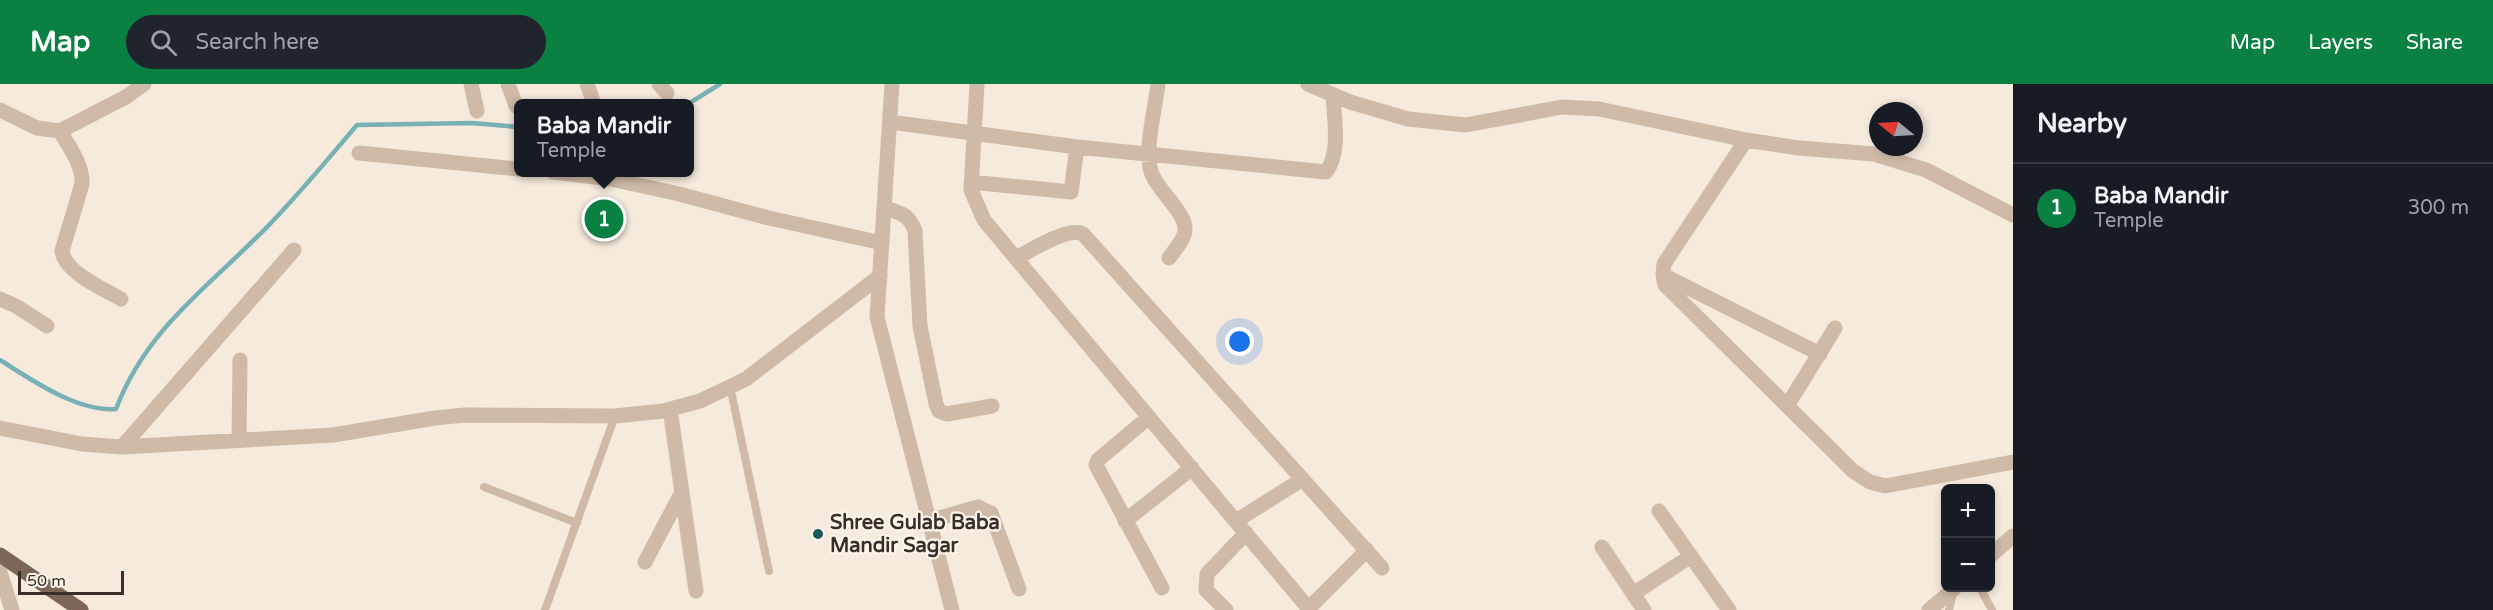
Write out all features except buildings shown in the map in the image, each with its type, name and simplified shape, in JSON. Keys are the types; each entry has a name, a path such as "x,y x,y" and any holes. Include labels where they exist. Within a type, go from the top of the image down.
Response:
{"main road":[{"path":"0,555 81,610"}],"street":[{"path":"0,110 38,128 60,130 126,97 144,84"},
{"path":"471,84 477,111"},
{"path":"508,84 514,100"},
{"path":"587,84 592,99"},
{"path":"892,84 877,317 952,610"},
{"path":"977,84 971,190 984,220 1308,609 1367,550"},
{"path":"1158,84 1149,154 1152,178 1182,216 1185,225 1185,234 1169,258"},
{"path":"1308,84 1408,119 1466,125 1562,106 1599,109 1746,140 1874,154 1926,170 2013,215"},
{"path":"890,122 1077,147 1326,172 1334,154 1333,94"},
{"path":"60,130 82,175 82,184 62,251 63,259 74,271 121,298"},
{"path":"1746,140 1664,264 1665,285 1853,471 1870,482 1885,486 2013,462"},
{"path":"971,182 1071,192 1077,147"},
{"path":"359,153 514,168"},
{"path":"615,177 769,218 882,243"},
{"path":"885,208 906,214 915,231 920,326 939,411 947,414 992,406"},
{"path":"1016,258 1067,233 1083,234 1382,567"},
{"path":"122,447 294,250"},
{"path":"1663,274 1820,354"},
{"path":"0,428 82,444 122,447 333,435 465,415 615,417 670,409 700,401 746,379 880,276"},
{"path":"0,299 16,306 47,326"},
{"path":"1787,406 1835,328"},
{"path":"239,440 240,360"},
{"path":"670,409 696,591"},
{"path":"1149,417 1098,460 1096,465 1162,588"},
{"path":"1125,521 1192,468"},
{"path":"1226,610 1206,590 1207,574 1241,527 1303,479"},
{"path":"645,562 682,492"},
{"path":"929,521 978,507 991,513 1019,589"},
{"path":"1659,511 1729,610"},
{"path":"1995,552 2013,536"},
{"path":"1602,547 1644,610"},
{"path":"1633,594 1691,556"},
{"path":"0,572 12,610"},
{"path":"1929,610 1949,592"}],"lane":[{"path":"730,386 769,571"},
{"path":"545,610 615,417"},
{"path":"484,487 577,523"},
{"path":"1949,610 1953,592"},
{"path":"1982,592 1992,610"}],"waterway":[{"path":"694,100 720,84"},
{"path":"0,360 40,385 71,400 101,409 116,409 129,380 163,331 182,309 280,213 357,125 472,123 514,127"}],"place":[{"name":"Baba Mandir","path":"604,219"},
{"name":"Shree Gulab Baba Mandir Sagar","path":"818,534"}]}
